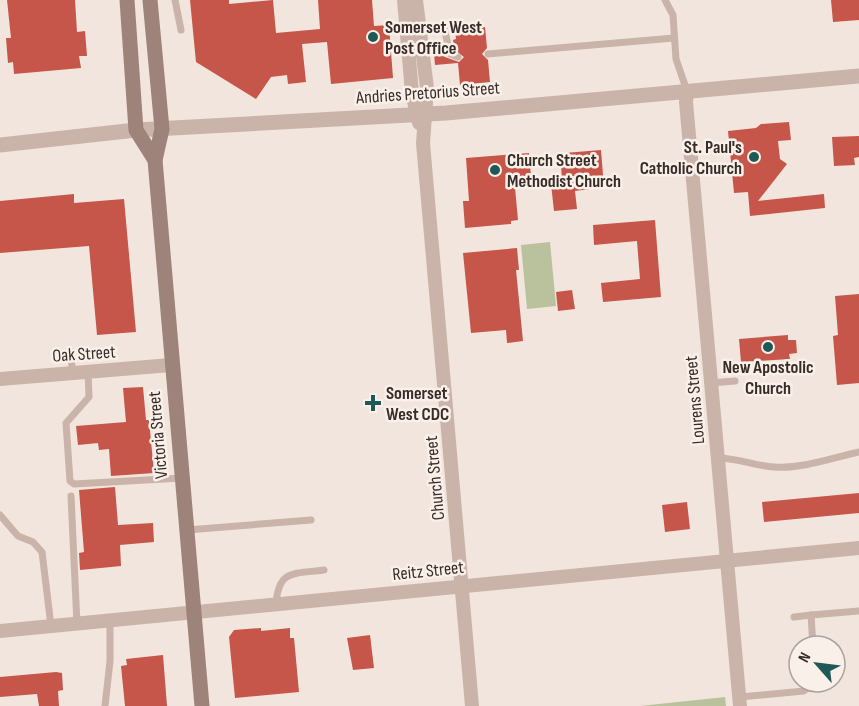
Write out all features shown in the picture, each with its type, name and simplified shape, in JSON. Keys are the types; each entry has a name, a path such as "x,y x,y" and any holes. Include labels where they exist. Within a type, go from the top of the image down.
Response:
{"main road":[{"name":"Victoria Street","path":"127,0 136,130 155,160"},
{"name":"Victoria Street","path":"150,0 162,129 155,160 202,706"}],"street":[{"name":"Church Street","path":"404,0 412,93 421,114"},
{"name":"Church Street","path":"416,0 427,88 421,114 423,140 472,706"},
{"name":"Andries Pretorius Street","path":"0,144 136,130 421,114 859,76"},
{"name":"Lourens Street","path":"687,91 686,102 740,701"},
{"name":"Oak Street","path":"0,379 27,371 73,373 171,365"},
{"name":"Reitz Street","path":"0,631 859,548"}],"lane":[{"path":"175,0 181,30"},
{"path":"665,0 673,15 676,59 687,91"},
{"path":"421,39 427,28 444,27 450,54 458,57"},
{"path":"488,54 674,38"},
{"path":"70,351 73,373"},
{"path":"88,372 88,397 66,423 70,482 74,484 182,478"},
{"path":"711,382 735,381"},
{"path":"718,458 740,458 766,466 785,467 859,452"},
{"path":"71,496 77,624"},
{"path":"0,515 18,536 33,542 42,552 51,626"},
{"path":"187,530 311,520"},
{"path":"276,605 277,591 283,578 324,570"},
{"path":"794,617 859,611"},
{"path":"811,615 812,634"},
{"path":"105,706 110,660 110,620"},
{"path":"740,701 787,694"}],"green space":[{"path":"550,242 556,306 527,309 521,245"},
{"path":"725,697 726,706 640,706"}],"building":[{"path":"7,0 75,0 77,32 85,31 87,56 79,56 81,68 14,74 13,62 8,63 6,38 11,38"},
{"path":"190,0 229,0 229,4 273,0 276,33 320,29 318,0 372,0 374,26 389,25 393,78 331,84 327,42 302,44 306,82 288,84 287,75 271,77 256,99 196,62"},
{"path":"831,0 859,0 859,20 833,22"},
{"path":"485,27 487,48 482,54 488,60 490,82 460,85 458,63 435,65 433,42 441,41 445,57 459,62 464,57 455,50 453,40 456,39 455,30"},
{"name":"St. Paul's Catholic Church","path":"789,122 791,140 778,141 780,159 787,164 758,201 824,194 825,208 750,216 748,192 734,193 728,131 756,128 761,124"},
{"path":"859,136 859,157 854,158 855,165 834,166 832,137"},
{"path":"601,150 604,187 575,191 577,209 554,211 551,184 562,183 561,161 565,160 564,153"},
{"path":"529,153 531,176 514,177 518,220 511,221 511,224 465,228 463,201 469,201 466,158"},
{"path":"74,194 74,203 124,199 136,332 97,335 89,246 0,253 0,201"},
{"path":"655,220 661,297 603,302 601,283 640,279 637,241 594,245 593,225"},
{"path":"517,248 519,270 516,270 523,341 507,343 506,330 471,333 463,253"},
{"path":"572,290 575,309 558,311 556,292"},
{"path":"859,294 859,383 837,385 833,336 838,335 835,296"},
{"name":"New Apostolic Church","path":"788,335 788,340 796,340 797,353 789,354 790,359 741,362 739,339"},
{"path":"143,387 154,473 111,476 109,449 99,450 98,443 78,445 76,426 126,422 123,388"},
{"path":"115,487 118,525 153,523 154,542 120,545 121,566 80,570 79,553 84,552 79,490"},
{"path":"859,493 859,513 764,522 762,502"},
{"path":"687,502 690,529 665,532 662,505"},
{"path":"261,628 261,631 290,628 290,638 294,638 299,692 235,698 229,637 234,630"},
{"path":"370,635 374,668 353,670 347,638"},
{"path":"163,655 167,706 125,706 121,666 127,665 126,659"},
{"path":"62,673 63,690 58,691 59,706 39,706 37,694 0,697 0,677"}],"place":[{"name":"Somerset West Post Office","path":"373,37"},
{"name":"St. Paul's Catholic Church","path":"754,157"},
{"name":"Church Street Methodist Church","path":"495,170"},
{"name":"New Apostolic Church","path":"768,347"},
{"name":"Somerset West CDC","path":"373,403"}]}
